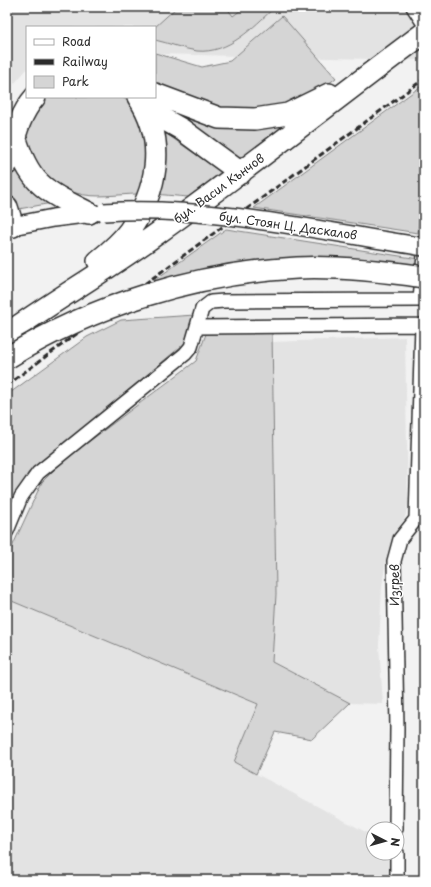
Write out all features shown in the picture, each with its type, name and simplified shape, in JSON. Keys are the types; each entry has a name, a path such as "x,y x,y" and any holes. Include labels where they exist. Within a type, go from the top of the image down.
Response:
{"main road":[{"name":"бул. Васил Кънчов","path":"7,334 54,301 156,235 241,173 424,33"},
{"path":"146,100 219,118 254,119 288,114 366,77"},
{"path":"7,164 11,144 29,104 34,98"},
{"path":"146,100 181,129 241,173"},
{"path":"54,301 128,232 149,194 155,176 157,155 154,133 146,100"},
{"path":"11,144 20,154 37,182 57,196 96,213"},
{"path":"7,358 35,341 102,310 177,287 225,276 297,268 329,268 424,277"}],"street":[{"path":"413,7 424,24"},
{"name":"бул. Стоян Ц. Даскалов","path":"9,220 152,210 214,215 424,247"},
{"path":"7,531 21,497 38,473 185,354 191,347 202,309 211,302 422,301 424,255"},
{"path":"198,327 423,325"},
{"name":"Изгрев","path":"396,821 397,728 394,560 400,539 420,517 423,325"},
{"path":"397,861 397,880"}],"shaded area":[{"path":"7,7 424,7 424,57 420,60 156,54 156,26 26,26 26,70 7,92"},
{"path":"405,337 408,503 405,518 394,534 387,554 382,586 379,645 383,704 350,703 272,662 276,594 272,342"},
{"path":"7,599 258,704 234,762 365,832 365,861 389,861 390,880 7,880"}],"green space":[{"path":"177,7 226,7 233,16 245,7 274,8 240,38 230,44 209,51 186,49 156,40 156,26"},
{"path":"282,16 336,78 320,90 278,109 229,112 167,90 156,84 156,53 202,67 230,61"},
{"path":"424,84 424,137 418,233 254,208"},
{"path":"45,98 123,98 129,103 140,120 146,140 147,161 143,182 138,194 91,196 70,191 53,184 35,165 28,151 27,134 29,126 32,117"},
{"path":"180,116 210,125 238,129 266,127 297,118 238,162"},
{"path":"161,130 221,172 188,197 154,194"},
{"path":"16,164 52,203 13,210 9,199 9,188 13,165"},
{"path":"226,229 419,259 418,270 149,284"},
{"path":"195,315 184,344 28,473 7,517 7,395 87,337 121,320"},
{"path":"272,332 276,594 272,662 350,703 312,739 275,732 256,774 234,762 258,704 7,599 7,558 42,482 63,461 196,361 206,334"}],"railway":[{"path":"7,385 424,79"}]}
